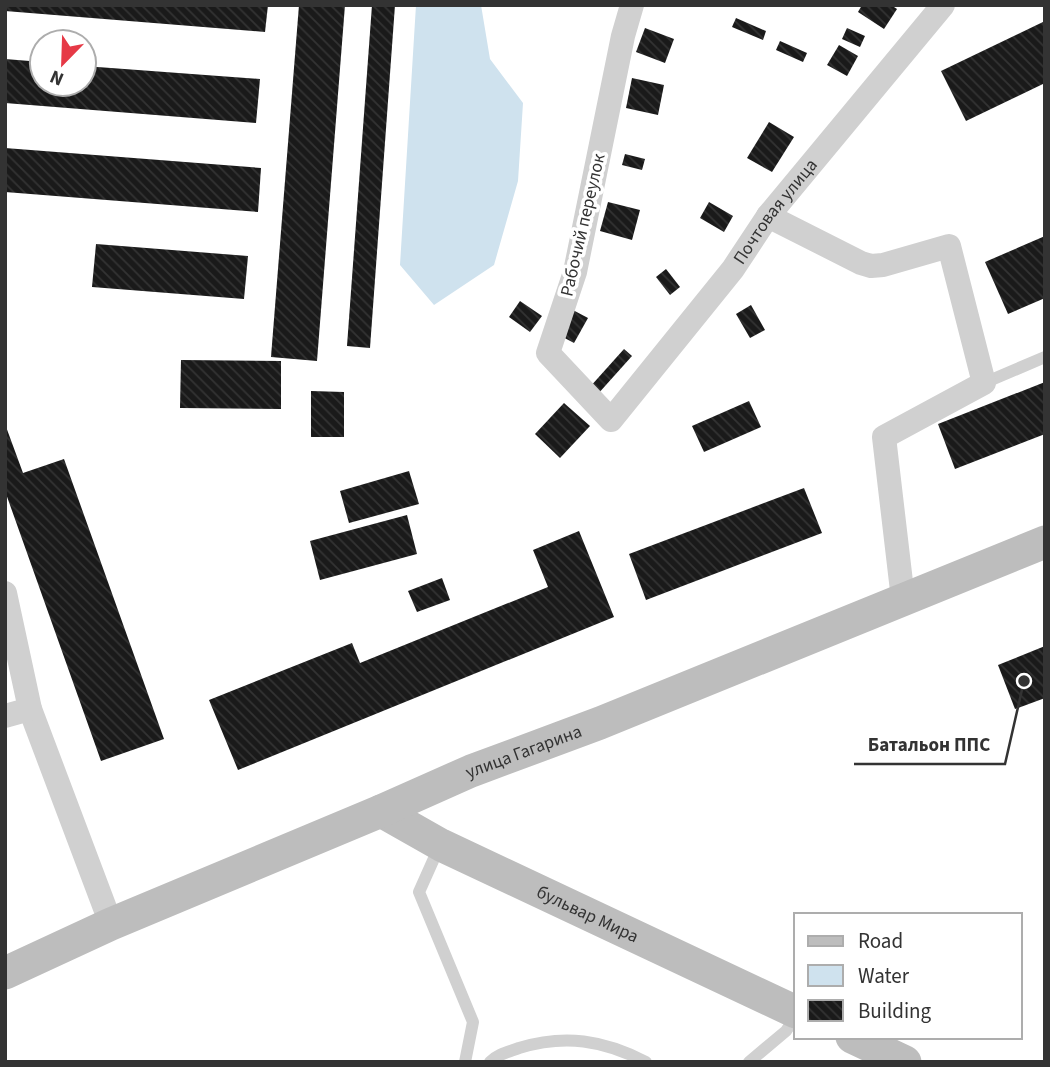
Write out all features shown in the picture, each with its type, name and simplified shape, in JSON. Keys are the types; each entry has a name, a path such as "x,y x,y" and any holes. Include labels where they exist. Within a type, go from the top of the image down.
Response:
{"main road":[{"name":"улица Гагарина","path":"5,974 111,924 471,771 600,723 1045,542"},
{"name":"бульвар Мира","path":"381,811 441,845 794,1013"},
{"path":"856,1039 905,1062"}],"street":[{"name":"Рабочий переулок","path":"611,420 548,353 575,272 623,36 632,5"},
{"name":"Почтовая улица","path":"611,420 733,269 768,216 943,5"},
{"path":"768,216 871,266 948,246 984,383 884,437 903,599"},
{"path":"5,593 30,709 111,924"},
{"path":"5,716 30,709"}],"lane":[{"path":"984,383 1045,357"},
{"path":"441,845 419,892 473,1022 465,1062"},
{"path":"749,1062 786,1031 794,1017"},
{"path":"490,1062 497,1055 543,1041 582,1041 624,1050 646,1062"}],"water":[{"path":"416,5 481,5 490,59 523,103 518,181 494,265 434,305 400,265"}],"building":[{"path":"5,5 268,5 265,32 5,11"},
{"path":"299,5 345,5 317,361 271,357"},
{"path":"372,5 395,5 370,348 347,346"},
{"path":"862,5 891,5 897,9 884,29 858,12"},
{"path":"736,18 766,31 763,40 732,27"},
{"path":"1045,21 1045,83 966,121 941,71"},
{"path":"645,28 674,39 665,63 636,52"},
{"path":"847,28 865,36 860,47 842,39"},
{"path":"780,41 807,53 803,62 776,50"},
{"path":"839,45 858,56 847,76 827,65"},
{"path":"5,59 28,61 28,98 98,98 98,67 260,79 256,123 5,103"},
{"path":"632,78 664,85 658,115 626,108"},
{"path":"769,122 794,137 772,172 747,158"},
{"path":"5,148 261,168 258,212 5,192"},
{"path":"625,154 645,159 642,170 622,165"},
{"path":"608,202 640,210 632,240 600,231"},
{"path":"709,202 733,216 724,232 700,218"},
{"path":"1045,236 1045,298 1008,314 985,262"},
{"path":"96,244 248,256 244,299 92,287"},
{"path":"666,269 680,287 670,295 656,277"},
{"path":"520,301 542,316 530,332 509,317"},
{"path":"751,305 765,330 750,338 736,314"},
{"path":"571,309 588,318 574,343 557,334"},
{"path":"624,349 632,356 597,395 589,388"},
{"path":"181,360 281,361 281,409 180,408"},
{"path":"1045,382 1045,434 955,469 938,424"},
{"path":"311,391 344,392 344,437 311,437"},
{"path":"749,401 761,427 704,452 692,426"},
{"path":"564,403 590,426 560,458 535,434"},
{"path":"5,424 23,473 64,459 164,739 101,761 5,491"},
{"path":"409,471 419,504 349,523 340,491"},
{"path":"804,488 822,533 646,600 629,554"},
{"path":"407,515 417,554 320,580 310,541"},
{"path":"579,531 614,617 238,770 209,700 352,643 360,663 548,587 533,550"},
{"path":"442,578 450,600 417,612 408,591"},
{"path":"1045,646 1045,698 1015,709 998,665"}],"place":[{"name":"Батальон ППС","path":"1024,681"}]}
